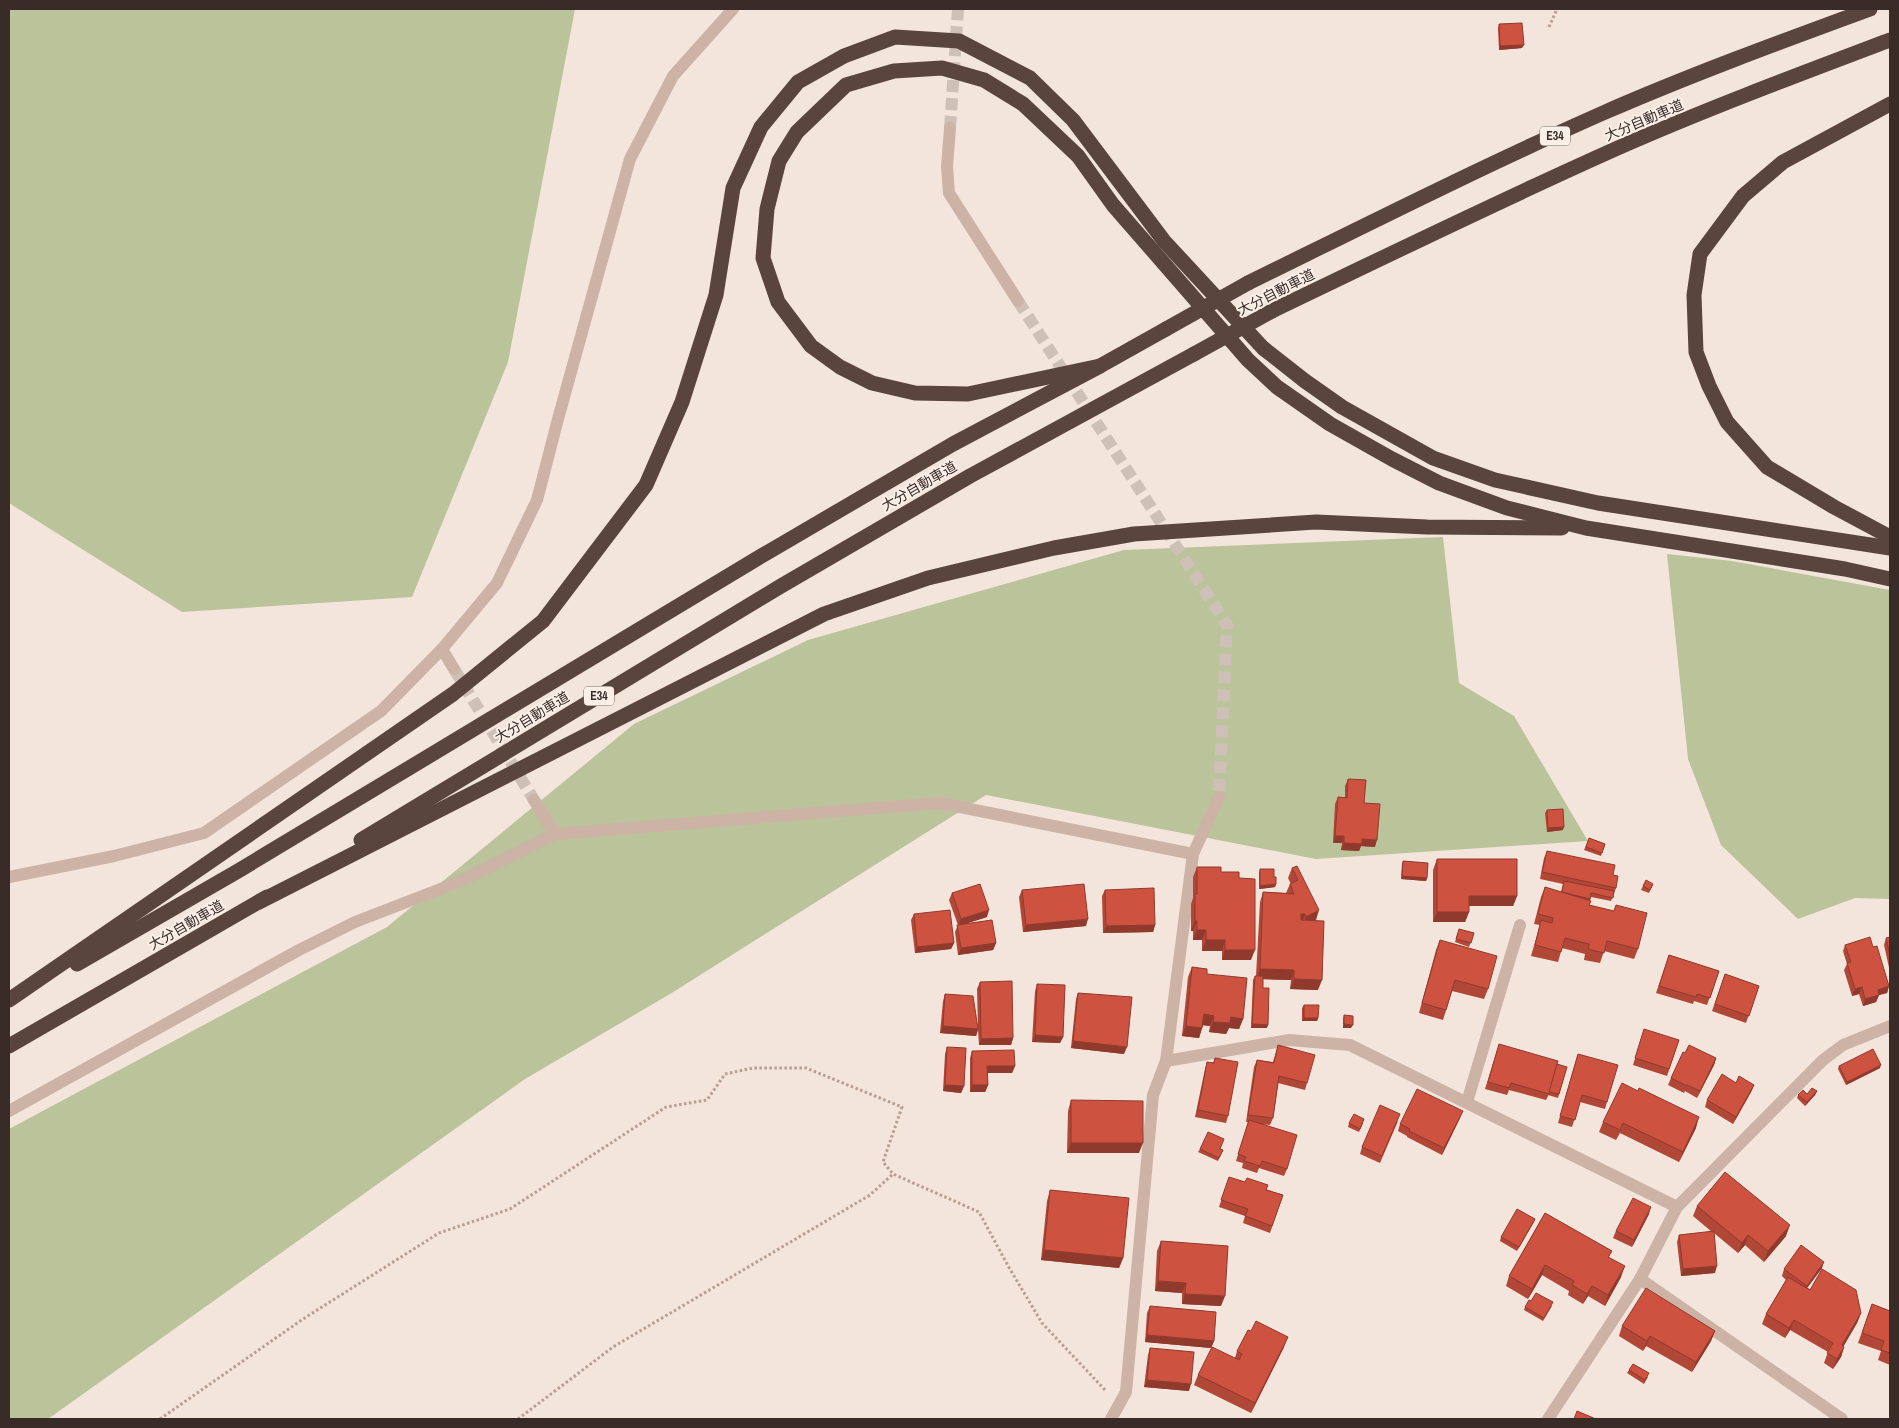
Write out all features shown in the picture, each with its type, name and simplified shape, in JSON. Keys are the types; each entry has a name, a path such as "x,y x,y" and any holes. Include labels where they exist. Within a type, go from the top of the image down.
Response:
{"highway":[{"name":"大分自動車道","path":"9,1002 238,871 763,555 937,453 1100,366 1248,283 1420,198 1604,113 1763,49 1870,9"},
{"path":"9,1002 453,694 542,620 646,485 685,394 716,295 733,188 761,127 798,82 844,56 895,37 959,41 1030,78 1073,120 1164,241 1263,348 1342,407 1433,458 1495,480 1598,503 1890,548"},
{"name":"大分自動車道","path":"9,1046 259,902 807,571 970,476 1272,311 1436,232 1622,146 1775,83 1890,40"},
{"path":"1100,366 968,394 915,393 872,383 840,367 811,346 778,302 763,258 767,209 779,161 797,132 846,84 894,71 942,68 984,80 1023,104 1078,156 1113,205 1248,360 1277,387 1330,424 1392,459 1439,483 1507,508 1586,528 1845,569 1890,579"},
{"path":"1890,104 1782,162 1743,196 1700,254 1694,295 1696,352 1727,422 1767,467 1834,507 1890,537"},
{"path":"259,902 824,614 928,578 1054,548 1134,534 1316,522 1427,526 1586,528"}],"street":[{"path":"9,877 114,856 204,833 381,711 442,650 497,583 537,500 630,159 673,76 733,9"},
{"path":"950,128 947,167 949,193 1018,302"},
{"path":"442,650 454,669"},
{"path":"1111,1419 1126,1392 1153,1095 1166,1061 1193,854 1219,797"},
{"path":"534,800 555,834"},
{"path":"9,1111 299,950 355,922 461,881 555,834 940,803 1193,854"},
{"path":"1467,1102 1520,925"},
{"path":"1548,1419 1640,1279 1677,1207 1823,1060 1843,1046 1890,1026"},
{"path":"1166,1061 1289,1040 1350,1045 1677,1207"},
{"path":"1640,1279 1842,1419"}],"path":[{"path":"1549,27 1557,9"},
{"path":"160,1419 303,1319 439,1233 510,1209 666,1107 707,1100 725,1074 753,1068 806,1068 902,1107 883,1162 893,1174 979,1212 1042,1323 1119,1404"},
{"path":"518,1419 613,1347 870,1195 893,1174"}],"green space":[{"path":"9,9 575,9 508,362 412,597 182,612 9,503"},
{"path":"1443,537 1459,683 1514,716 1588,841 1316,859 986,795 670,994 525,1079 48,1419 9,1419 9,1129 387,927 634,724 808,640 1124,550"},
{"path":"1667,554 1732,561 1890,590 1890,899 1855,898 1798,919 1721,845 1688,759"}],"building":[{"path":"1522,23 1524,45 1500,46 1499,24"},
{"path":"1348,779 1366,780 1364,803 1380,804 1377,840 1362,839 1362,844 1344,843 1344,836 1335,836 1338,797 1347,798"},
{"path":"1563,809 1564,827 1548,828 1547,810"},
{"path":"1589,838 1605,844 1602,853 1586,847"},
{"path":"1547,851 1615,865 1613,875 1618,876 1616,888 1542,872"},
{"path":"1437,859 1517,859 1517,896 1469,896 1469,912 1437,912"},
{"path":"1403,861 1428,863 1427,878 1402,876"},
{"path":"1297,866 1319,910 1306,917 1305,914 1301,914 1301,920 1324,921 1322,980 1294,979 1294,970 1260,969 1263,892 1294,894 1290,884 1298,880 1292,868"},
{"path":"1197,867 1221,867 1221,872 1239,872 1239,878 1255,879 1255,950 1225,950 1225,940 1206,940 1206,930 1197,930 1195,894 1197,894"},
{"path":"1260,869 1274,869 1276,884 1260,886"},
{"path":"1646,880 1653,884 1650,890 1643,886"},
{"path":"1564,881 1614,891 1613,898 1591,893 1590,899 1562,892"},
{"path":"980,884 989,910 961,919 952,893"},
{"path":"1084,884 1088,919 1026,925 1022,890"},
{"path":"1545,887 1591,901 1589,905 1614,911 1616,905 1647,913 1638,949 1607,941 1604,953 1588,949 1589,944 1565,938 1561,952 1535,945 1541,920 1552,923 1553,918 1538,914"},
{"path":"1154,888 1155,925 1106,926 1105,890"},
{"path":"950,910 954,943 917,947 914,914"},
{"path":"992,920 996,943 961,948 957,925"},
{"path":"1459,929 1474,933 1471,943 1456,939"},
{"path":"1870,937 1873,947 1877,946 1889,986 1878,990 1879,995 1865,999 1862,987 1855,989 1847,963 1851,962 1845,945"},
{"path":"1890,937 1890,955 1886,938"},
{"path":"1440,940 1497,956 1488,989 1455,980 1446,1010 1422,1003"},
{"path":"1669,955 1719,971 1710,998 1697,994 1696,997 1659,986"},
{"path":"1192,967 1207,969 1207,974 1247,978 1243,1019 1231,1017 1230,1023 1213,1022 1214,1016 1204,1014 1202,1028 1186,1026"},
{"path":"1725,974 1759,986 1749,1016 1715,1004"},
{"path":"1255,976 1263,976 1263,988 1269,988 1268,1025 1252,1024"},
{"path":"1012,981 1013,1038 981,1039 980,982"},
{"path":"1037,984 1065,985 1063,1037 1035,1035"},
{"path":"1078,993 1132,997 1127,1047 1073,1041"},
{"path":"945,994 973,996 978,1029 943,1026"},
{"path":"1304,1005 1319,1005 1318,1018 1304,1018"},
{"path":"1344,1015 1353,1016 1353,1025 1344,1024"},
{"path":"1644,1029 1679,1040 1669,1069 1635,1058"},
{"path":"1499,1044 1558,1061 1549,1094 1511,1083 1509,1088 1488,1082"},
{"path":"1278,1045 1315,1055 1307,1083 1279,1076 1273,1118 1248,1115 1257,1060 1274,1063"},
{"path":"1689,1045 1716,1058 1700,1091 1671,1078 1683,1052 1685,1053"},
{"path":"947,1047 966,1048 964,1086 945,1085"},
{"path":"1873,1049 1881,1065 1847,1082 1839,1066"},
{"path":"1014,1050 1015,1066 987,1066 988,1085 972,1085 972,1051"},
{"path":"1578,1054 1618,1065 1607,1102 1582,1095 1575,1120 1560,1116"},
{"path":"1215,1058 1238,1062 1228,1116 1198,1110 1207,1062 1214,1063"},
{"path":"1557,1064 1567,1067 1559,1094 1549,1092"},
{"path":"1722,1074 1736,1083 1739,1076 1754,1085 1736,1117 1707,1100"},
{"path":"1622,1083 1638,1091 1639,1088 1699,1117 1683,1152 1623,1123 1620,1130 1603,1122"},
{"path":"1812,1088 1817,1091 1807,1102 1798,1095 1803,1090 1807,1094"},
{"path":"1417,1089 1463,1111 1444,1148 1409,1131 1410,1129 1400,1124"},
{"path":"1071,1100 1143,1101 1143,1143 1071,1143"},
{"path":"1380,1105 1400,1114 1382,1156 1362,1147"},
{"path":"1354,1114 1364,1119 1360,1129 1349,1123"},
{"path":"1249,1120 1297,1135 1287,1169 1262,1161 1260,1166 1244,1161 1246,1157 1238,1154"},
{"path":"1208,1132 1224,1139 1220,1149 1223,1150 1219,1158 1200,1149"},
{"path":"1725,1172 1790,1225 1768,1251 1748,1235 1742,1243 1697,1206"},
{"path":"1229,1177 1245,1182 1247,1178 1268,1185 1266,1190 1283,1195 1272,1226 1245,1216 1248,1209 1221,1200"},
{"path":"1050,1190 1129,1198 1123,1258 1044,1250"},
{"path":"1633,1198 1651,1207 1634,1240 1616,1231"},
{"path":"1517,1209 1535,1219 1519,1247 1501,1237"},
{"path":"1545,1213 1612,1251 1608,1257 1625,1266 1608,1295 1592,1286 1587,1294 1572,1285 1574,1281 1545,1265 1532,1289 1509,1276"},
{"path":"1714,1231 1717,1266 1683,1269 1679,1235"},
{"path":"1161,1241 1228,1246 1225,1296 1185,1294 1186,1283 1158,1281"},
{"path":"1801,1245 1824,1262 1807,1286 1784,1269"},
{"path":"1822,1269 1856,1290 1861,1313 1842,1345 1844,1347 1837,1359 1827,1353 1833,1343 1794,1320 1789,1328 1766,1314 1788,1277 1810,1290"},
{"path":"1646,1288 1715,1331 1696,1362 1650,1336 1647,1341 1622,1326"},
{"path":"1536,1293 1553,1302 1544,1318 1525,1307"},
{"path":"1872,1304 1890,1311 1890,1353 1881,1350 1884,1341 1862,1333"},
{"path":"1150,1306 1216,1312 1214,1341 1147,1335"},
{"path":"1256,1321 1288,1337 1255,1403 1198,1375 1212,1347 1239,1360 1242,1354 1237,1351 1248,1330 1251,1331"},
{"path":"1150,1348 1194,1352 1191,1384 1147,1380"},
{"path":"1633,1364 1649,1373 1645,1380 1629,1370"},
{"path":"1577,1411 1596,1419 1574,1419"}],"tunnel":[{"path":"950,128 958,9"},
{"path":"1018,301 1227,625 1219,797"},
{"path":"454,669 534,800"}]}
